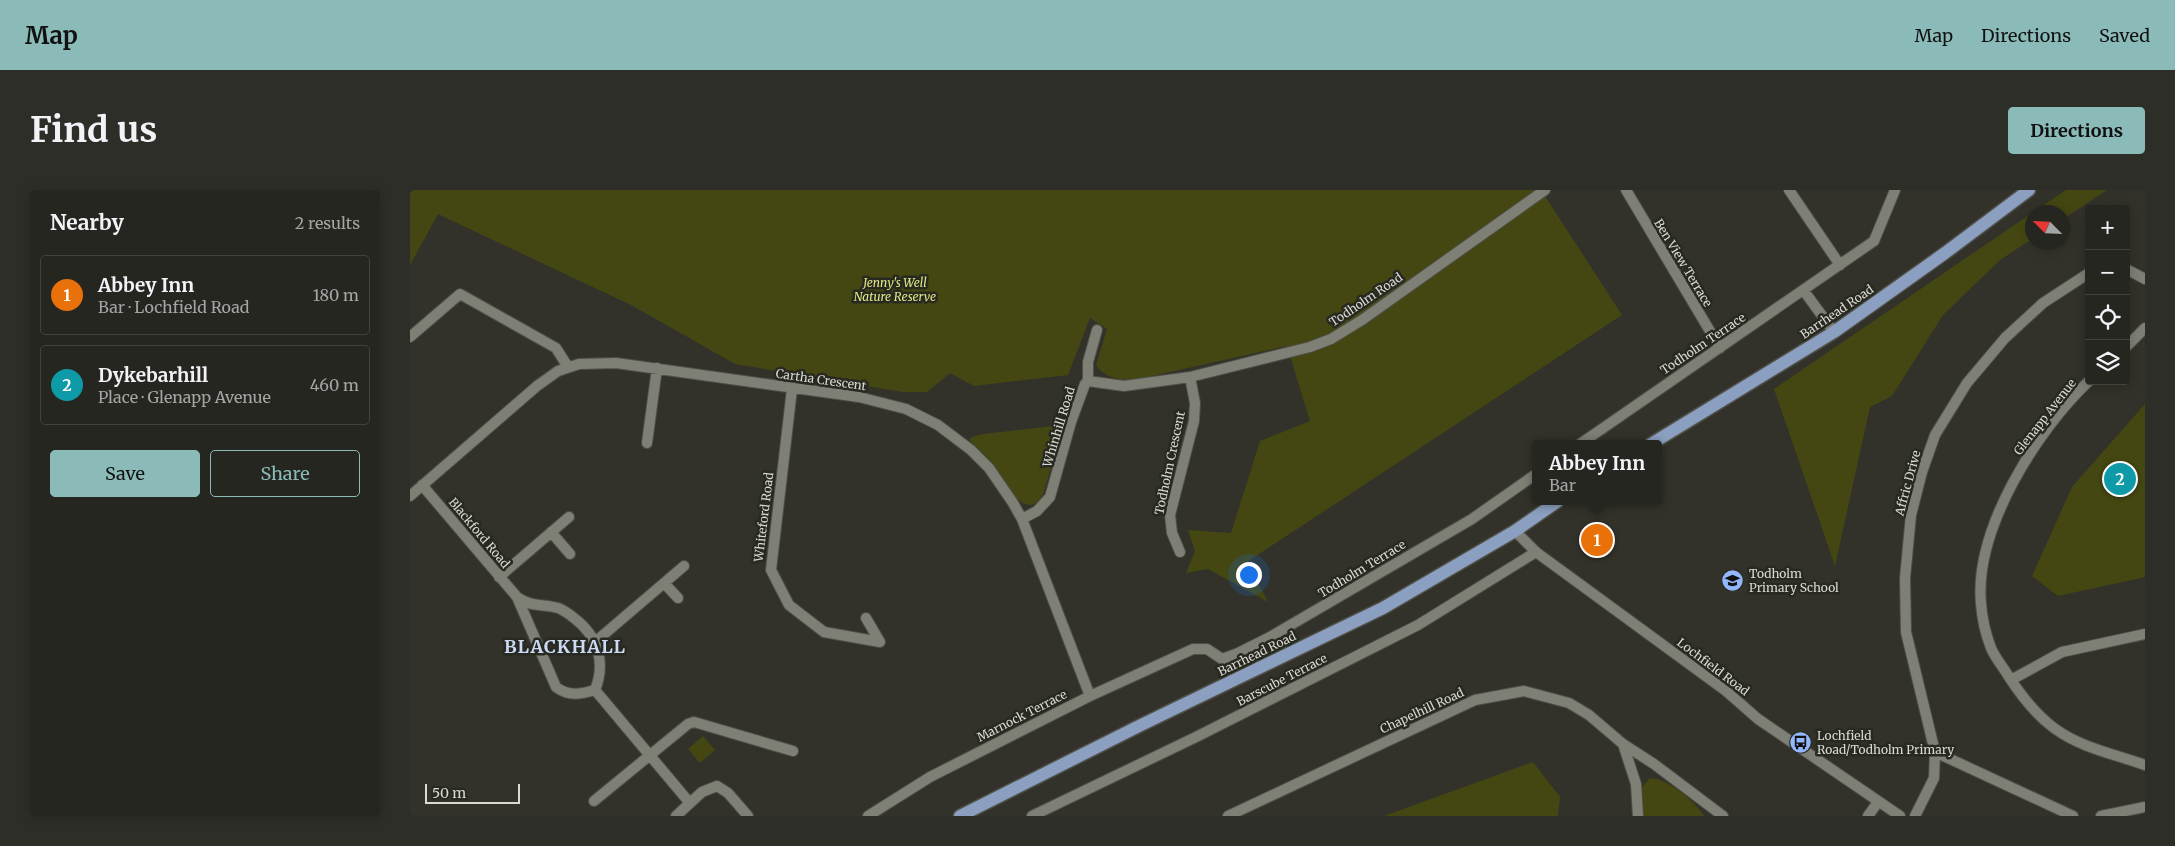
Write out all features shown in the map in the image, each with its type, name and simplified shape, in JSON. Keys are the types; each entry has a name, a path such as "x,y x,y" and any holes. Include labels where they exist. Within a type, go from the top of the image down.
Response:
{"main road":[{"name":"Barrhead Road","path":"1658,440 1834,332 2029,190"},
{"name":"Barrhead Road","path":"960,816 1141,725 1383,608 1515,531 1552,505"}],"street":[{"name":"Todholm Road","path":"1088,380 1124,386 1190,377 1310,347 1348,330 1544,190"},
{"name":"Ben View Terrace","path":"1626,190 1720,348"},
{"path":"1789,190 1840,265"},
{"name":"Todholm Terrace","path":"1586,440 1874,241 1895,190"},
{"path":"2130,271 2145,279"},
{"name":"Affric Drive","path":"1915,816 1934,778 1935,752 1906,632 1905,578 1911,514 1922,472 1935,435 1967,383 2005,338 2043,304 2085,276"},
{"path":"1804,291 1834,332"},
{"path":"410,337 460,294 556,348 568,367"},
{"path":"2130,343 2145,328"},
{"name":"Whinhill Road","path":"1022,518 1037,511 1050,497 1071,422 1088,380 1088,362 1097,330"},
{"name":"Cartha Crescent","path":"410,496 537,386 568,367 598,362 657,368 876,401 906,410 938,425 971,450 1004,488 1022,518 1090,696"},
{"path":"647,443 657,368"},
{"name":"Todholm Crescent","path":"1180,552 1172,533 1170,515 1194,421 1195,403 1190,377"},
{"name":"Glenapp Avenue","path":"2085,385 2027,456 2001,507 1983,554 1981,603 1992,649 2027,705 2054,728 2095,750 2144,763"},
{"name":"Whiteford Road","path":"792,389 771,570 788,605 824,632 880,642 866,618"},
{"name":"Todholm Terrace","path":"1193,649 1207,649 1222,659 1262,641 1472,518 1532,477"},
{"name":"Blackford Road","path":"422,485 517,597 556,687 569,694 579,694 595,690 599,681 600,664 595,642 580,622 560,608 528,604 517,597"},
{"path":"500,577 569,517"},
{"name":"Lochfield Road","path":"1515,531 1536,552 1726,691 1758,719 1900,816"},
{"path":"551,532 570,554"},
{"name":"Barscube Terrace","path":"1032,816 1205,733 1418,626 1536,552"},
{"path":"595,642 684,566"},
{"path":"664,582 678,598"},
{"path":"2011,680 2062,652 2145,634"},
{"name":"Marnock Terrace","path":"868,816 930,776 1090,696 1193,649"},
{"path":"595,690 689,802"},
{"name":"Chapelhill Road","path":"1228,816 1475,700 1524,691 1569,703 1589,715 1623,744 1654,764 1723,816"},
{"path":"594,802 688,724 694,722 793,750"},
{"path":"1623,744 1636,784 1638,816"},
{"path":"1935,752 2073,816"},
{"path":"676,816 702,792 717,786 728,793 748,816"},
{"path":"1868,816 1878,802"},
{"path":"2101,816 2145,807"}],"green space":[{"name":"Jenny's Well Nature Reserve","path":"410,190 1541,190 1622,315 1247,562 1268,602 1208,569 1186,573 1195,551 1188,530 1231,533 1260,441 1310,421 1287,346 1134,380 1123,379 1104,373 1096,365 1107,329 1090,318 1068,375 974,386 950,373 927,392 903,392 735,364 633,306 438,214 410,265"},
{"path":"2066,190 2107,190 2070,214 2070,205 2044,205"},
{"path":"2025,218 2025,244 2000,260 1943,315 1892,396 1870,407 1835,566 1774,389"},
{"path":"2145,404 2145,577 2058,596 2032,576 2072,487"},
{"path":"1063,425 1043,495 1036,503 1029,505 1017,498 994,465 969,440 972,437 983,434"},
{"path":"703,736 715,750 700,763 688,749"},
{"path":"1533,762 1560,797 1558,816 1384,816"},
{"path":"1650,778 1665,782 1673,787 1694,804 1704,816 1643,816 1642,787"}],"place":[{"name":"Dykebarhill","path":"2120,479"},
{"name":"Abbey Inn","path":"1597,540"},
{"name":"Todholm Primary School","path":"1733,581"},
{"name":"Lochfield Road/Todholm Primary","path":"1801,743"}],"district":[{"name":"BLACKHALL","path":"565,647"}]}
